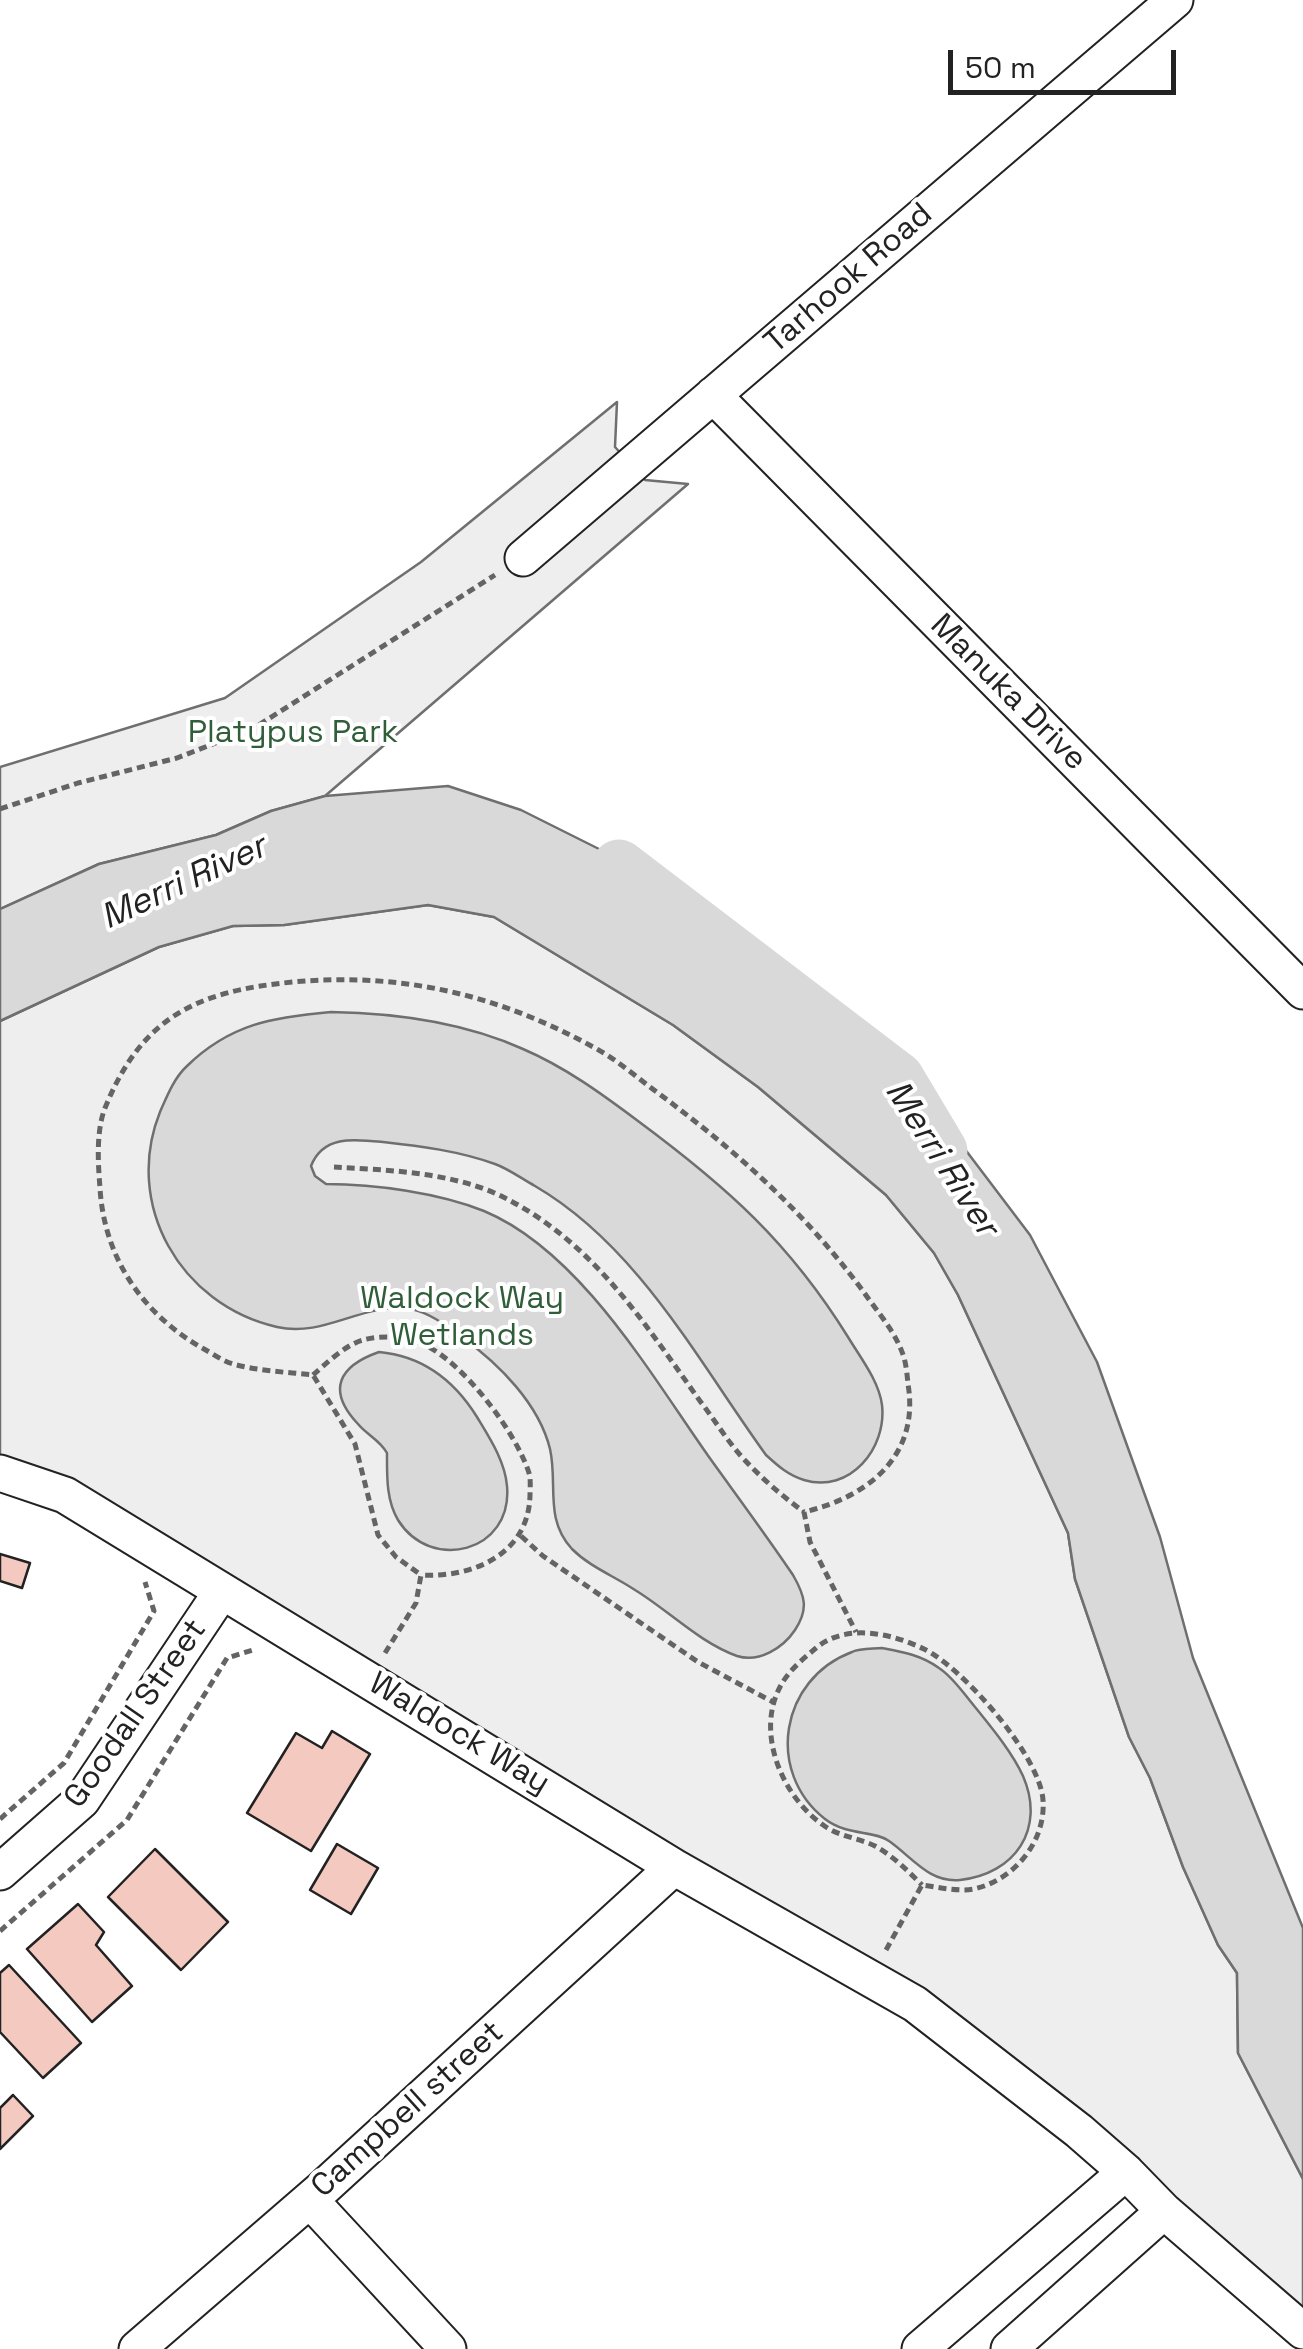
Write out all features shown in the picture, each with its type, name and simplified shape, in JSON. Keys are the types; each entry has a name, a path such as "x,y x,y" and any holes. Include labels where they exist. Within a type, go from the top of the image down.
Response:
{"street":[{"name":"Tarhook Road","path":"523,558 1175,0"},
{"name":"Manuka Drive","path":"714,395 1303,991"},
{"name":"Waldock Way","path":"0,1473 65,1495 674,1867 915,2004 1126,2172 1164,2211 1303,2332"},
{"name":"Goodall Street","path":"0,1872 82,1800 222,1591"},
{"name":"Campbell street","path":"137,2349 310,2200 674,1867"},
{"path":"920,2349 1126,2172"},
{"path":"310,2200 448,2349"},
{"path":"1009,2349 1164,2211"}],"path":[{"path":"0,809 78,783 177,758 254,728 523,558"},
{"path":"312,1375 355,1444 378,1535 396,1557 421,1575 443,1576 502,1556 520,1536 530,1507 530,1476 515,1440 486,1399 424,1344 393,1337 361,1340 312,1375 230,1364 182,1337 141,1300 117,1261 101,1211 98,1165 102,1116 117,1079 142,1041 184,1010 224,991 312,980 361,979 444,988 491,1000 599,1049 707,1129 790,1202 888,1328 903,1353 910,1394 907,1430 893,1461 866,1487 834,1505 804,1512"},
{"path":"334,1166 441,1178 498,1195 549,1226 594,1261 739,1453 804,1512 810,1542 856,1632"},
{"path":"520,1536 543,1556 698,1662 775,1703"},
{"path":"368,1680 416,1603 421,1575"},
{"path":"0,1819 64,1764 154,1611 145,1581"},
{"path":"856,1632 893,1636 954,1668 975,1688 1020,1748 1044,1798 1040,1824 1030,1849 1015,1870 972,1890 922,1884 872,1844 824,1826 802,1806 782,1777 772,1747 779,1687 827,1639 856,1632"},
{"path":"0,1932 127,1820 227,1658 256,1649"},
{"path":"870,1979 922,1884"}],"green space":[{"name":"Platypus Park","path":"617,402 615,447 645,480 688,484 325,796 271,811 216,835 99,864 0,909 0,767 225,698 421,562"},
{"name":"Waldock Way Wetlands","path":"428,905 494,917 673,1025 758,1087 886,1195 934,1253 958,1295 1068,1533 1075,1579 1129,1737 1150,1778 1183,1867 1218,1945 1237,1973 1238,2053 1303,2179 1303,2331 915,2004 0,1473 0,1021 159,947 233,926 284,925"}],"water":[{"path":"448,786 521,810 623,861 694,928 771,974 831,1021 955,1136 1030,1235 1097,1362 1160,1537 1193,1658 1303,1928 1303,2179 1238,2053 1237,1973 1218,1945 1183,1867 1150,1778 1129,1737 1075,1579 1068,1533 958,1295 934,1253 886,1195 758,1087 673,1025 494,917 428,905 284,925 233,926 159,947 0,1021 0,909 99,864 216,835 271,811 325,796"},
{"path":"331,1012 404,1017 477,1032 539,1056 568,1073 638,1121 728,1193 779,1244 826,1303 873,1378 882,1405 882,1421 872,1451 862,1464 850,1474 821,1483 793,1476 766,1455 690,1344 635,1273 572,1211 535,1186 500,1166 468,1156 372,1141 331,1144 316,1156 311,1166 315,1176 326,1184 406,1191 484,1211 519,1230 582,1285 638,1354 797,1583 804,1602 802,1616 790,1637 777,1648 762,1656 745,1658 723,1650 572,1549 558,1526 550,1449 537,1416 503,1373 438,1320 410,1309 393,1308 311,1328 277,1327 243,1315 213,1297 188,1274 168,1246 155,1215 149,1181 150,1147 160,1112 182,1071 219,1041 253,1025"},
{"path":"379,1352 410,1359 436,1372 468,1404 491,1441 507,1486 505,1509 497,1527 484,1540 467,1548 449,1550 430,1546 412,1536 398,1520 389,1496 387,1453 348,1412 340,1390 346,1372 354,1364"},
{"path":"882,1648 919,1657 944,1672 995,1732 1023,1776 1031,1814 1028,1831 1021,1846 996,1869 960,1880 939,1877 883,1838 842,1828 825,1819 806,1799 794,1777 788,1753 789,1728 796,1704 809,1683 828,1665 852,1652"}],"building":[{"path":"0,1554 30,1563 22,1588 0,1581"},
{"path":"332,1731 370,1754 311,1851 247,1813 296,1733 322,1748"},
{"path":"337,1844 378,1868 351,1914 310,1890"},
{"path":"155,1849 228,1922 181,1970 108,1897"},
{"path":"78,1904 104,1932 96,1945 132,1986 92,2022 27,1949"},
{"path":"9,1965 81,2043 43,2078 0,2032 0,1973"},
{"path":"13,2095 33,2116 0,2149 0,2108"}],"waterway":[{"name":"Merri River","path":"619,867 897,1079 940,1151"}]}
